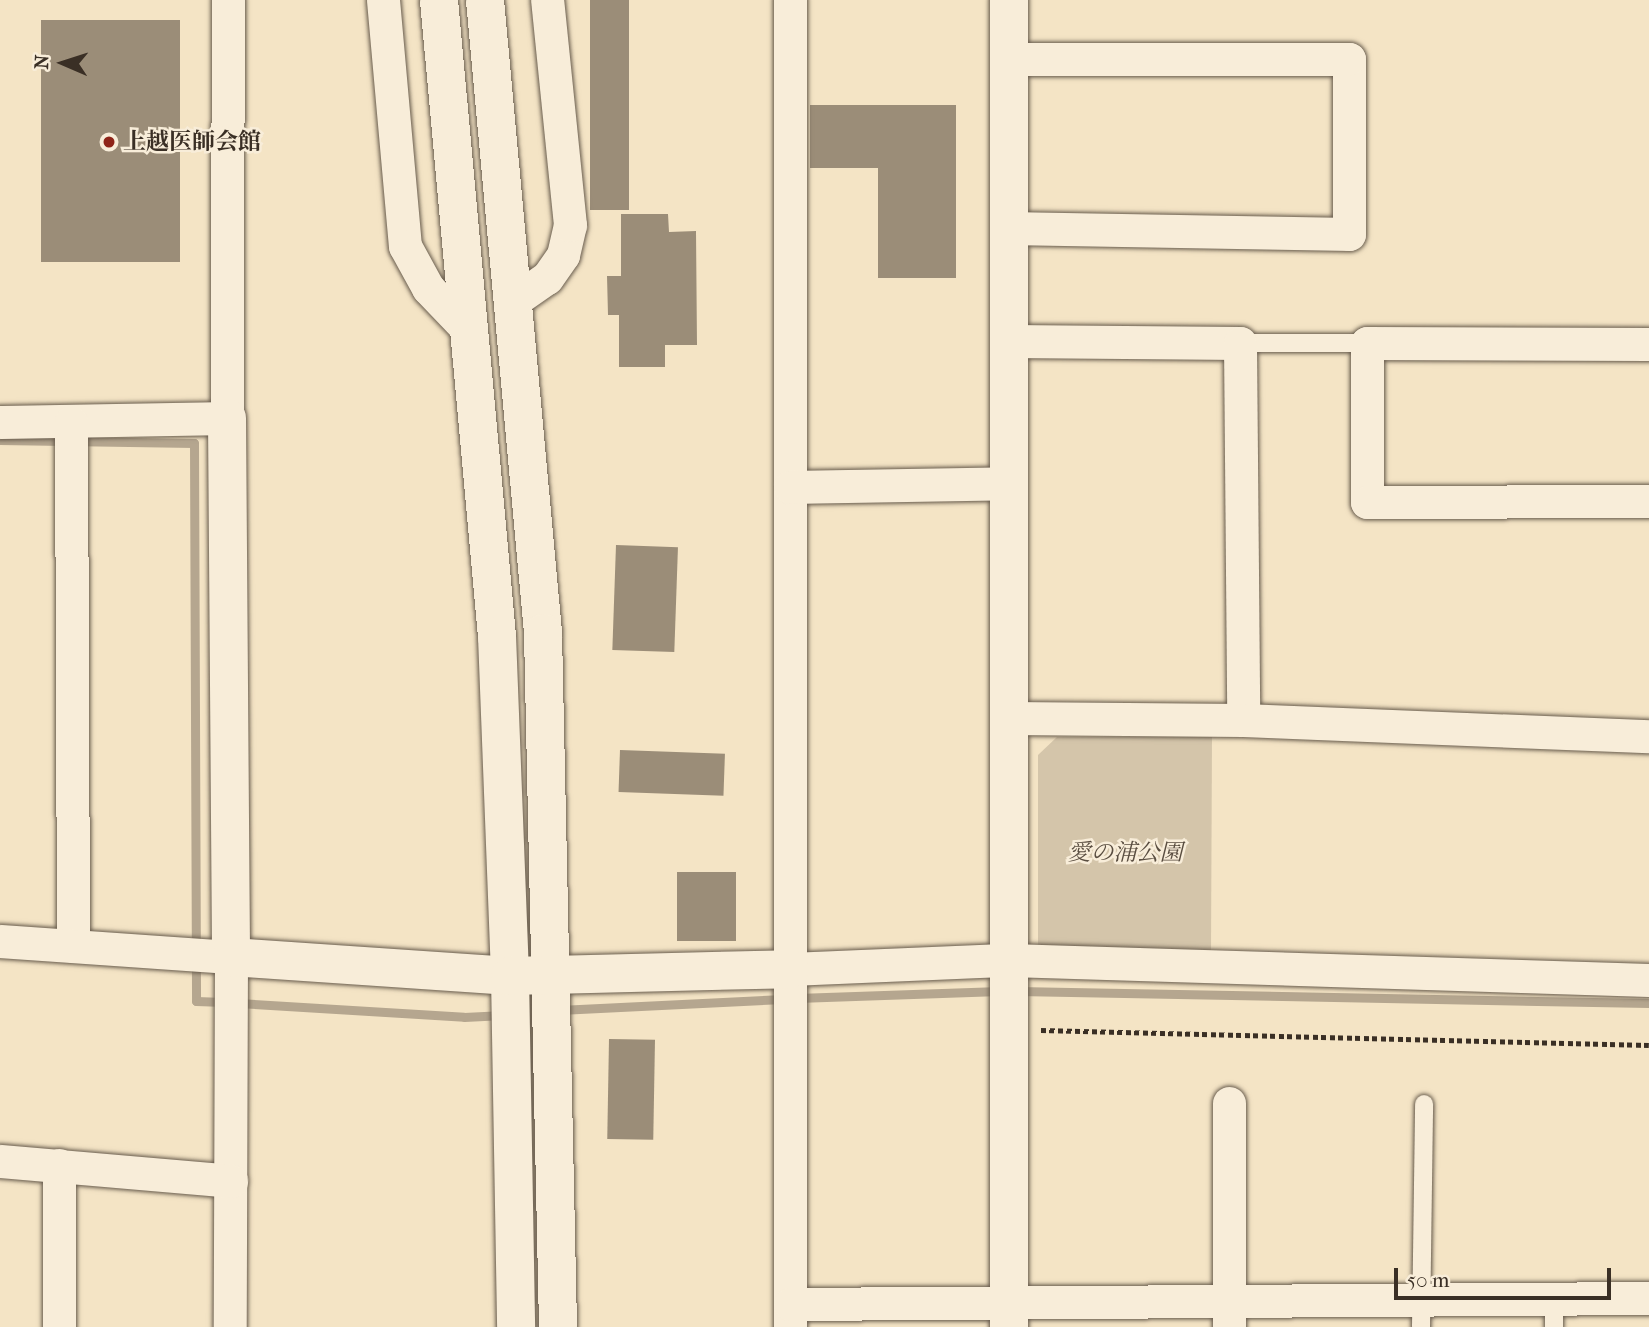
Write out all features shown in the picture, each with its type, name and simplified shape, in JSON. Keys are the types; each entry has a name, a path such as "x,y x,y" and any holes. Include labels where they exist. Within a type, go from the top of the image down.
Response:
{"street":[{"path":"229,0 227,418 231,957 230,1327"},
{"path":"383,0 405,246 428,288 470,331"},
{"path":"439,0 497,636 510,976 516,1327"},
{"path":"485,0 515,300 543,633 558,1327"},
{"path":"515,300 547,278 563,254 570,225 547,0"},
{"path":"790,0 790,1315 1554,1313 1649,1298"},
{"path":"1009,0 1009,1314"},
{"path":"1009,60 1349,60 1349,234 1009,228"},
{"path":"1009,341 1240,343 1243,720"},
{"path":"1649,344 1367,343 1367,502 1649,501"},
{"path":"0,422 227,418"},
{"path":"71,422 73,946"},
{"path":"790,487 1009,483"},
{"path":"1009,718 1243,720 1649,736"},
{"path":"0,941 510,976 1009,960 1649,980"},
{"path":"1229,1103 1229,1313"},
{"path":"0,1161 231,1181"},
{"path":"59,1165 59,1327"}],"lane":[{"path":"1240,343 1367,343"},
{"path":"1421,1313 1424,1104"}],"path":[{"path":"1009,1029 1649,1045"}],"green space":[{"name":"愛の浦公園","path":"1057,737 1212,737 1211,954 1038,952 1038,755"}],"building":[{"path":"590,0 629,0 629,210 590,210"},
{"name":"上越医師会館","path":"41,20 180,20 180,262 41,262"},
{"path":"810,105 956,105 956,278 878,278 878,168 810,168"},
{"path":"621,214 668,214 669,232 696,231 697,345 665,345 665,367 619,367 619,315 608,315 607,276 621,276"},
{"path":"616,545 678,547 674,652 612,650"},
{"path":"620,750 725,754 723,796 619,792"},
{"path":"677,872 736,872 736,941 677,941"},
{"path":"609,1039 655,1040 653,1140 607,1139"}],"waterway":[{"path":"0,440 194,443 196,1001 224,1002"},
{"path":"797,998 1000,991"},
{"path":"1017,991 1649,1003"},
{"path":"559,1010 783,999"},
{"path":"238,1003 464,1017 504,1015"}],"place":[{"name":"上越医師会館","path":"109,142"}]}
